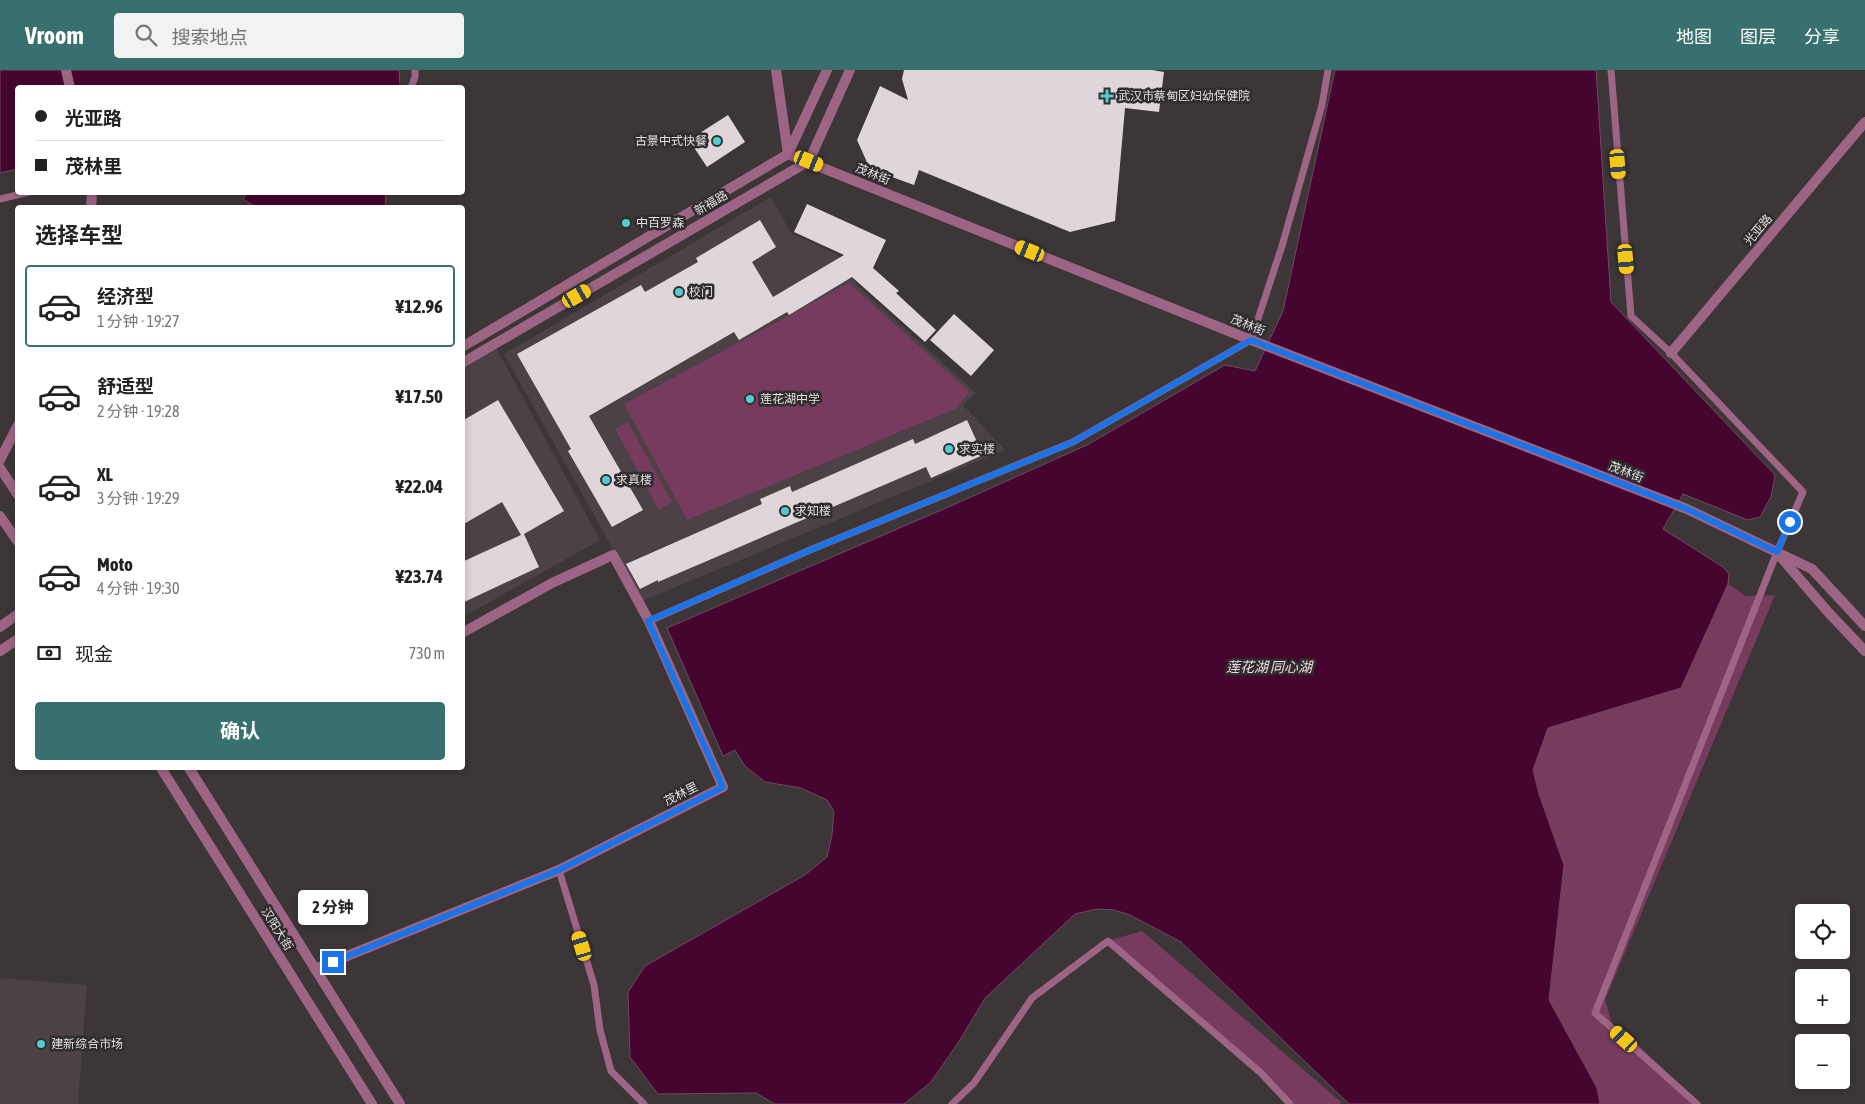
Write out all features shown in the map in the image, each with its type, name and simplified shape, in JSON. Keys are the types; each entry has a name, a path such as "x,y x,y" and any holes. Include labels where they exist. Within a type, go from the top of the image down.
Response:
{"street":[{"path":"66,70 69,85"},
{"path":"776,70 788,154"},
{"path":"788,154 826,70"},
{"path":"809,161 850,70"},
{"name":"光亚路","path":"1671,353 1865,122"},
{"name":"茂林街","path":"788,154 1251,340 1687,509 1812,569 1865,626"},
{"name":"新福路","path":"465,345 788,154"},
{"name":"新福路","path":"465,361 809,161"},
{"path":"0,460 15,431"},
{"path":"0,468 15,490"},
{"path":"0,516 15,538"},
{"name":"茂林街","path":"1777,552 1828,612 1865,650"},
{"name":"茂林里","path":"315,969 559,870 723,787 648,621 613,555 552,583 465,631"},
{"path":"0,627 15,616"},
{"path":"0,651 15,641"},
{"name":"汉阳大街","path":"161,770 372,1104"},
{"name":"汉阳大街","path":"193,770 400,1104"}],"lane":[{"path":"412,85 415,70"},
{"path":"648,621 810,550 1073,442 1251,340 1282,246 1322,105 1328,70"},
{"path":"1611,70 1631,316 1671,353 1803,492 1777,552 1595,1013 1697,1104"},
{"path":"0,199 16,195"},
{"path":"559,870 594,984 600,1030 611,1071 644,1104"},
{"path":"952,1104 974,1083 1032,998 1108,941 1261,1073 1290,1104"}],"shaded area":[{"name":"莲花湖中学","path":"771,197 791,233 838,255 859,287 976,393 963,405 1005,450 642,601 504,354"},
{"path":"849,283 970,392 955,409 687,520 624,404"},
{"path":"494,344 600,540 465,616 465,362"},
{"path":"628,422 672,502 659,510 615,429"},
{"path":"1728,584 1746,596 1775,595 1605,1000 1613,1027 1635,1042 1700,1104 1600,1104 1597,1088 1549,1000 1564,865 1539,794 1533,770 1547,728 1681,688"},
{"path":"1142,931 1340,1101 1341,1104 1295,1104 1108,941"},
{"name":"建新综合市场","path":"0,978 87,985 78,1104 0,1104"}],"water":[{"path":"0,70 399,70 400,85 15,85 15,169 0,173"},
{"name":"莲花湖 同心湖","path":"1335,70 1596,70 1611,302 1775,475 1771,497 1760,517 1748,520 1683,494 1663,529 1723,567 1729,574 1728,584 1681,688 1548,728 1533,770 1539,794 1564,865 1549,1000 1597,1088 1600,1104 1349,1104 1181,942 1130,915 1114,910 1097,909 1075,914 985,998 960,1040 931,1082 904,1104 775,1104 756,1093 658,1094 630,1057 628,992 645,966 805,875 827,857 832,835 834,811 827,800 801,788 765,782 745,766 735,750 723,756 667,628 1087,445 1225,365 1255,371 1283,311"},
{"path":"246,195 386,195 385,205 253,205 243,199"}],"building":[{"path":"904,70 1152,70 1164,72 1159,112 1125,108 1115,221 1070,232 919,170 914,185 870,169 857,140 880,86 908,100 902,79"},
{"name":"古景中式快餐","path":"728,115 745,142 707,167 689,140"},
{"path":"807,204 886,240 873,268 899,291 896,293 936,330 925,342 852,277 789,315 787,312 739,340 734,332 589,416 643,510 612,527 568,451 571,449 517,354 641,285 645,292 698,262 696,258 760,220 776,247 752,262 773,297 844,255 794,232"},
{"path":"954,314 994,350 971,376 930,340"},
{"path":"498,400 564,511 524,534 539,567 465,602 465,561 521,535 502,502 465,523 465,419"},
{"path":"967,420 983,455 931,478 926,467 640,589 626,564 762,504 760,499 790,486 792,492 913,439 915,444"}],"place":[{"name":"武汉市蔡甸区妇幼保健院","path":"1107,96"},
{"name":"古景中式快餐","path":"717,141"},
{"name":"中百罗森","path":"626,223"},
{"name":"校门","path":"679,292"},
{"name":"莲花湖中学","path":"750,399"},
{"name":"求实楼","path":"949,449"},
{"name":"求真楼","path":"606,480"},
{"name":"求知楼","path":"785,511"},
{"name":"建新综合市场","path":"41,1044"}],"route":[{"path":"333,962 559,870 723,787 648,621 810,550 1073,442 1251,340 1687,509 1777,552 1790,522"}]}
